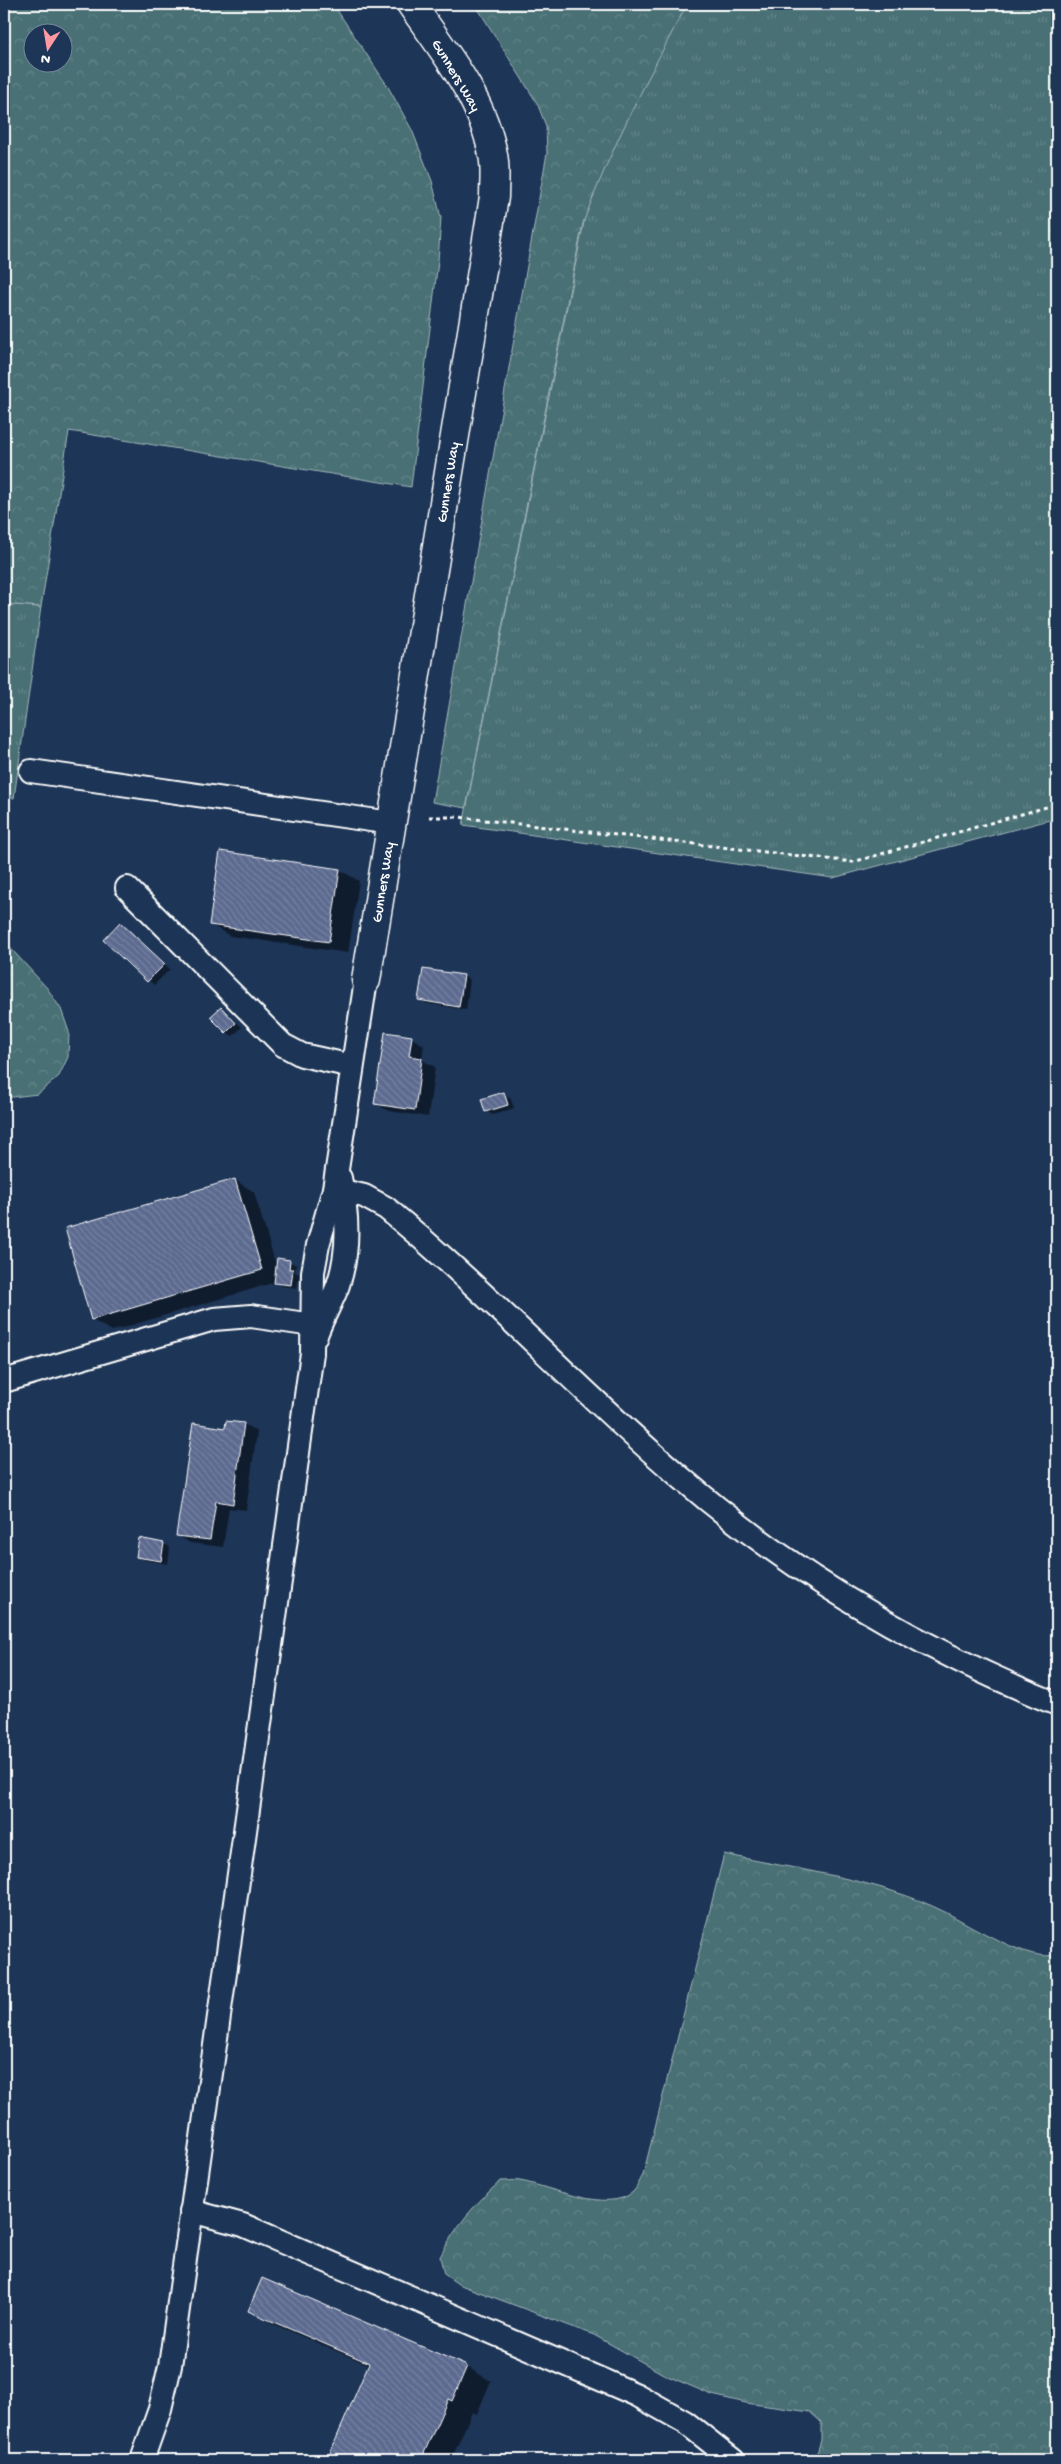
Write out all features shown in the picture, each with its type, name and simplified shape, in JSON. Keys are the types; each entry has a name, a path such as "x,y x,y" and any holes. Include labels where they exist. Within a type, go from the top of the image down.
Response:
{"street":[{"name":"Gunners Way","path":"366,980 390,823 494,197 494,156 480,112 452,62 411,4"}],"lane":[{"path":"31,771 390,823"},
{"path":"127,888 284,1045 302,1055 352,1066"},
{"path":"142,2460 160,2409 170,2366 316,1326 313,1272 318,1246 338,1190 338,1159 366,980"},
{"path":"338,1190 364,1196 386,1208 678,1476 760,1539 804,1570 915,1639 971,1668 1057,1704"},
{"path":"4,1381 214,1319 239,1316 258,1317 316,1326"},
{"path":"191,2211 243,2225 271,2236 618,2386 685,2422 733,2460"}],"path":[{"path":"390,823 435,816 458,817 853,862 1057,804"}],"green space":[{"path":"4,4 333,4 387,85 412,130 432,181 441,218 438,261 411,487 69,431 41,607 4,604"},
{"path":"475,4 687,4 618,139 583,223 466,808 432,802 547,153 546,126 537,103"},
{"path":"671,4 1057,4 1057,818 833,878 463,825 593,177"},
{"path":"4,604 41,607 14,798 4,797"},
{"path":"4,941 47,988 61,1009 69,1032 68,1057 59,1076 38,1094 4,1098"},
{"path":"724,1854 865,1883 893,1891 945,1912 1017,1949 1046,1956 1057,1954 1057,2460 815,2460 821,2440 821,2422 810,2412 746,2403 712,2395 665,2375 594,2335 458,2284 444,2274 440,2257 452,2236 474,2207 501,2181 520,2181 594,2200 622,2198 633,2192 636,2188 643,2175"}],"building":[{"path":"220,851 340,869 329,942 209,925"},
{"path":"120,922 165,964 147,982 103,940"},
{"path":"423,969 464,975 459,1007 418,1000"},
{"path":"221,1007 236,1023 226,1033 210,1017"},
{"path":"385,1032 412,1036 409,1056 422,1058 415,1110 374,1104"},
{"path":"504,1092 508,1105 485,1112 481,1099"},
{"path":"235,1179 262,1270 91,1320 65,1228"},
{"path":"277,1258 290,1260 289,1269 293,1269 291,1285 274,1283"},
{"path":"226,1421 244,1423 233,1504 216,1501 210,1540 176,1536 193,1423 225,1428"},
{"path":"139,1538 164,1543 161,1561 136,1557"},
{"path":"262,2278 467,2366 452,2401 448,2399 421,2460 327,2460 369,2363 248,2311"}]}
